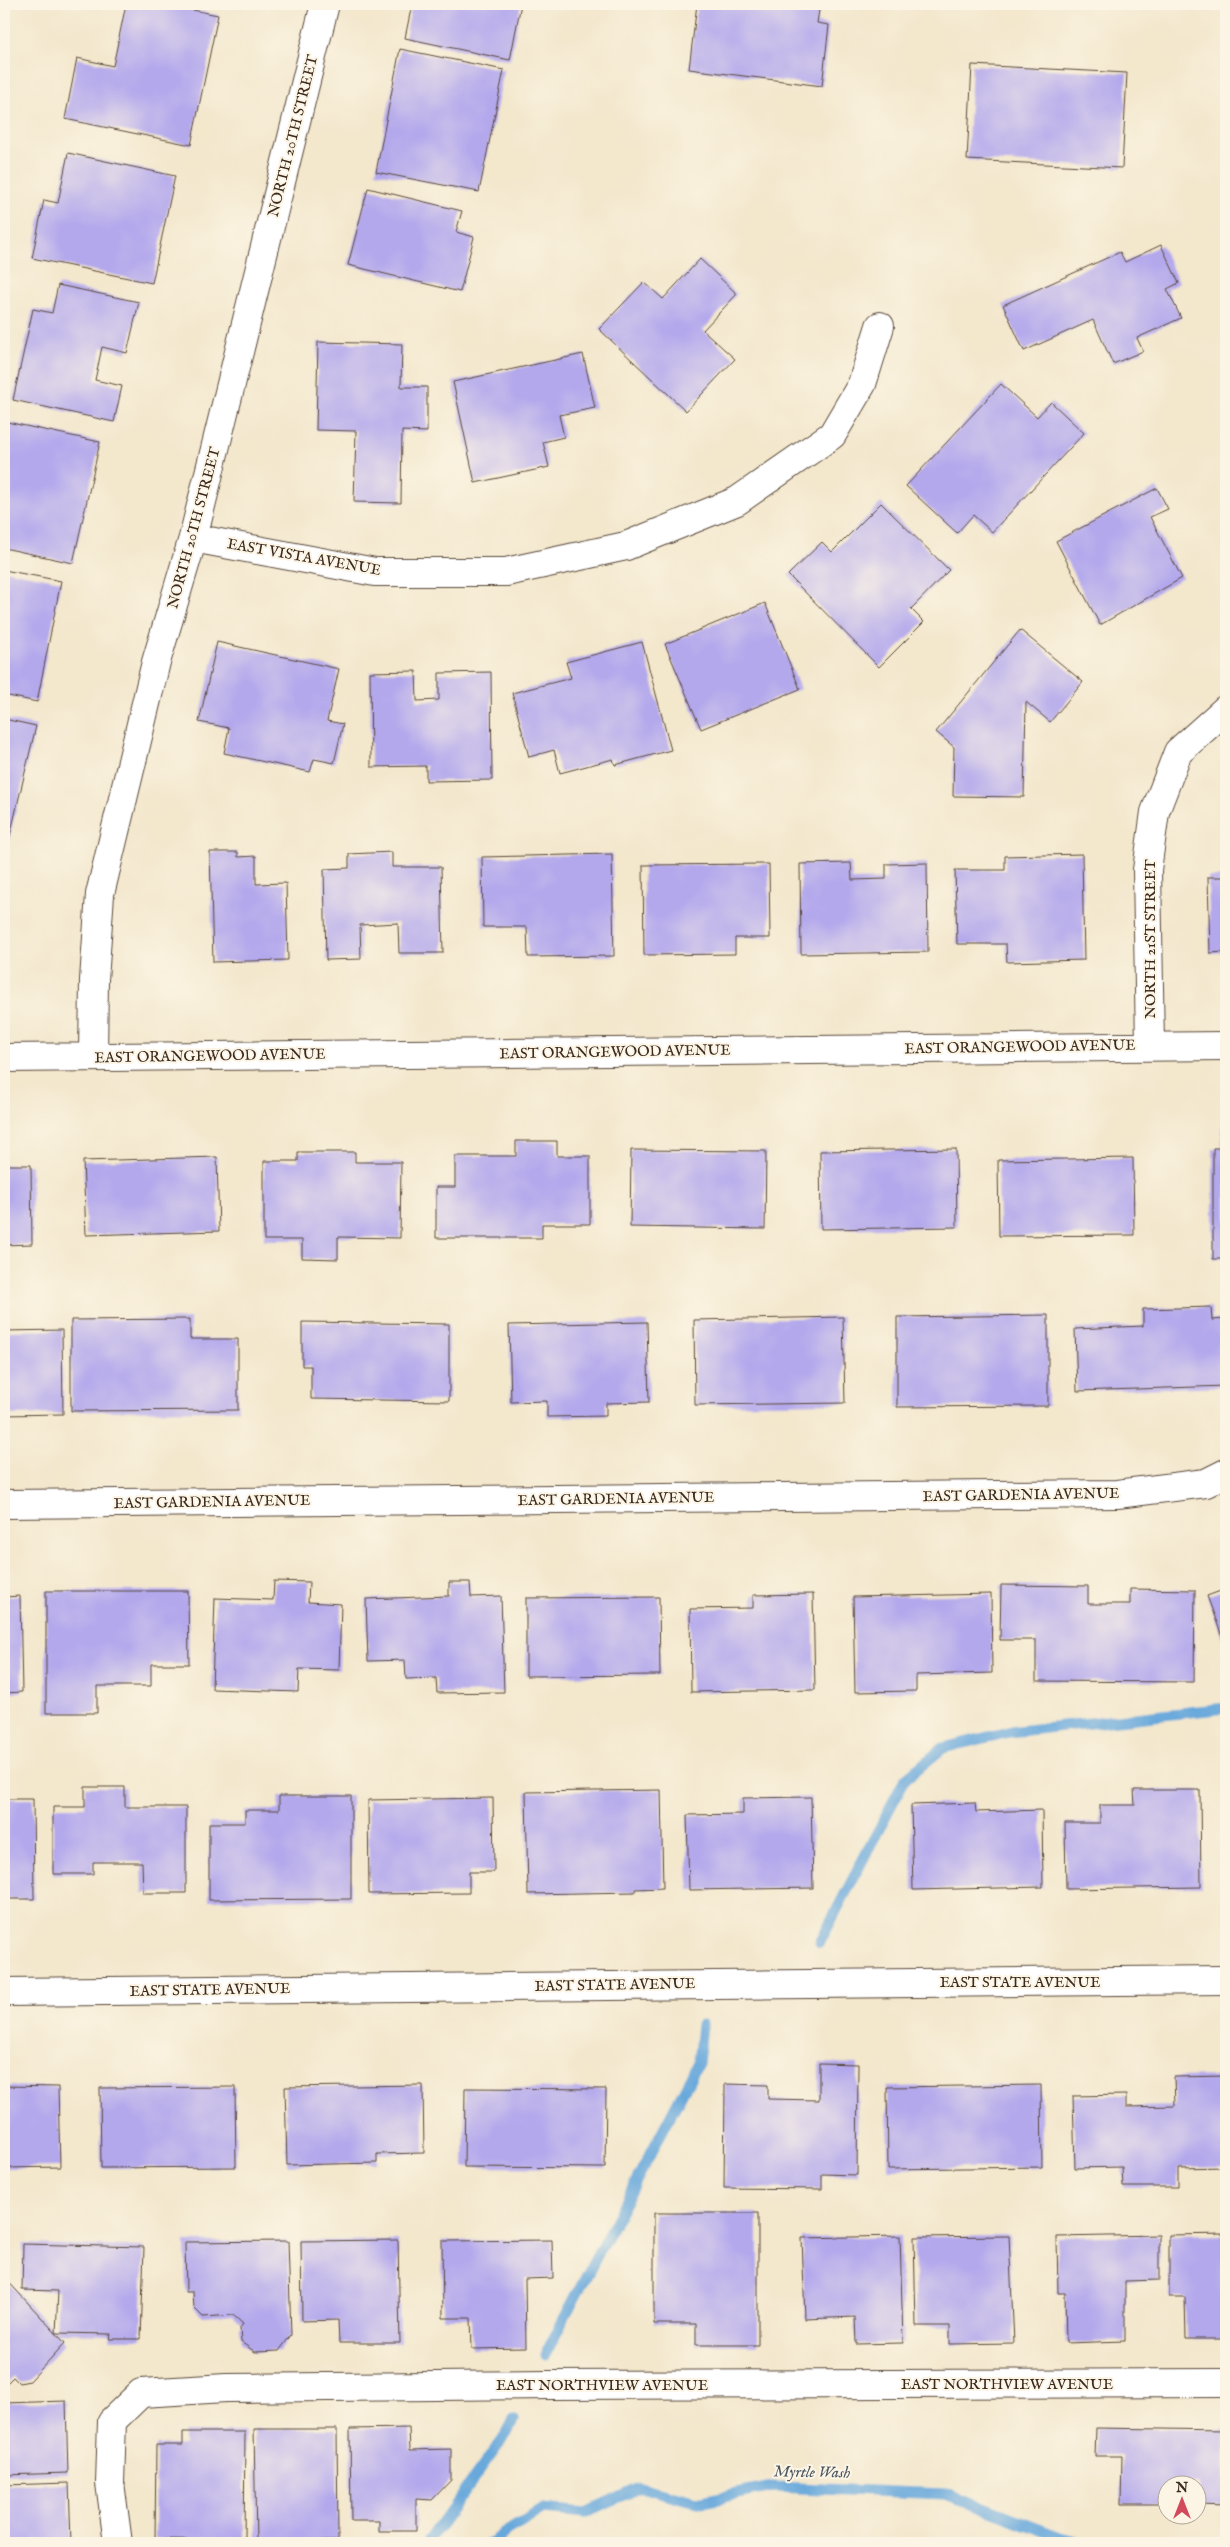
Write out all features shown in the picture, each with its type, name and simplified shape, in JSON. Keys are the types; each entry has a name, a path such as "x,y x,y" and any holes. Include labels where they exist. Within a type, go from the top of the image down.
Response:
{"street":[{"name":"NORTH 20TH STREET","path":"93,1057 94,980 100,894 156,662 193,538 326,4"},
{"name":"EAST VISTA AVENUE","path":"193,538 375,572 506,572 626,546 737,501 832,435 862,384 880,326"},
{"name":"NORTH 21ST STREET","path":"1150,1046 1147,870 1155,812 1178,752 1226,709"},
{"name":"EAST ORANGEWOOD AVENUE","path":"4,1058 1226,1046"},
{"name":"EAST GARDENIA AVENUE","path":"4,1504 1117,1494 1206,1483 1226,1473"},
{"name":"EAST STATE AVENUE","path":"4,1992 1226,1980"},
{"name":"EAST NORTHVIEW AVENUE","path":"118,2543 110,2484 112,2421 141,2393 226,2388 548,2385 1226,2383"}],"path":[{"path":"4,33 8,71 4,83"}],"building":[{"path":"126,4 163,4 218,15 191,145 65,119 77,58 113,66"},
{"path":"412,4 521,4 510,60 405,38"},
{"path":"697,4 820,4 817,23 829,25 822,86 689,69"},
{"path":"400,49 504,70 479,192 376,172"},
{"path":"972,65 1127,73 1122,168 967,160"},
{"path":"68,153 175,176 152,283 32,258 44,200 58,203"},
{"path":"368,188 462,211 456,232 474,237 460,292 348,265"},
{"path":"1161,245 1179,283 1167,289 1181,318 1137,338 1143,351 1113,364 1093,320 1024,351 1003,305 1120,252 1125,262"},
{"path":"700,259 737,294 703,330 735,359 686,411 599,329 644,282 663,299"},
{"path":"58,285 139,302 127,353 102,347 95,380 122,386 114,422 13,400 33,309 52,313"},
{"path":"318,342 402,344 401,387 427,387 427,432 402,431 401,503 354,502 356,431 316,430"},
{"path":"583,354 595,408 559,415 564,437 543,442 549,467 475,483 453,382"},
{"path":"1001,384 1037,417 1051,402 1084,433 992,532 973,515 957,533 906,486"},
{"path":"7,422 100,442 73,563 4,548 4,437"},
{"path":"1157,488 1168,509 1150,517 1182,578 1100,625 1056,541"},
{"path":"881,503 949,570 911,609 924,622 879,667 788,575 822,542 832,552"},
{"path":"4,570 61,581 37,702 4,695"},
{"path":"765,603 800,689 701,729 665,644"},
{"path":"1020,630 1083,682 1050,722 1026,702 1024,797 953,796 954,747 936,732"},
{"path":"217,642 339,669 327,721 343,724 334,763 314,759 310,772 224,753 229,728 199,722"},
{"path":"642,642 671,750 615,765 613,759 560,773 554,750 529,757 512,693 571,678 566,662"},
{"path":"416,671 417,701 439,700 439,673 491,672 492,780 426,781 426,766 371,767 370,672"},
{"path":"4,719 36,726 8,844 4,843"},
{"path":"210,852 238,852 238,857 256,856 256,884 286,883 288,960 213,962"},
{"path":"392,852 392,867 441,867 443,953 399,953 398,923 360,925 361,959 326,960 324,869 349,868 349,854"},
{"path":"612,854 614,956 528,957 527,927 483,927 482,857"},
{"path":"1082,854 1084,960 1007,962 1006,944 957,944 955,870 1005,870 1005,856"},
{"path":"851,863 852,880 886,879 886,864 927,863 928,952 801,954 800,864"},
{"path":"769,864 770,938 735,938 735,954 644,955 643,865"},
{"path":"1208,877 1226,877 1226,952 1210,953"},
{"path":"1222,1125 1226,1125 1226,1259 1213,1259 1213,1148 1222,1148"},
{"path":"516,1141 557,1141 557,1156 590,1156 590,1224 542,1224 542,1238 436,1238 436,1187 455,1187 455,1156 516,1156"},
{"path":"956,1149 957,1227 821,1229 820,1151"},
{"path":"631,1150 766,1151 765,1229 630,1227"},
{"path":"298,1152 355,1152 355,1162 401,1162 400,1238 338,1237 338,1259 302,1258 302,1240 264,1240 264,1161 298,1161"},
{"path":"217,1157 219,1231 86,1235 83,1161"},
{"path":"1133,1158 1134,1235 999,1236 998,1160"},
{"path":"4,1165 31,1165 32,1244 4,1245"},
{"path":"1211,1307 1212,1320 1226,1319 1226,1386 1077,1391 1075,1329 1143,1326 1143,1309"},
{"path":"1048,1315 1048,1406 897,1407 897,1317"},
{"path":"843,1317 845,1403 695,1405 694,1320"},
{"path":"190,1319 190,1339 238,1339 238,1410 71,1411 71,1320"},
{"path":"302,1322 449,1324 449,1401 311,1399 311,1366 302,1366"},
{"path":"647,1322 649,1402 606,1403 606,1416 547,1417 547,1401 511,1402 509,1325"},
{"path":"62,1330 63,1414 4,1415 4,1331"},
{"path":"274,1581 309,1582 308,1602 341,1604 339,1670 299,1669 298,1692 212,1689 215,1598 273,1600"},
{"path":"449,1582 470,1582 471,1597 501,1596 504,1692 437,1693 436,1678 406,1679 405,1660 368,1661 366,1599 449,1596"},
{"path":"1001,1585 1088,1586 1088,1604 1130,1604 1130,1589 1195,1590 1194,1682 1036,1681 1036,1640 1000,1640"},
{"path":"1226,1589 1226,1647 1207,1596"},
{"path":"46,1591 188,1591 189,1664 151,1664 151,1686 97,1686 97,1713 46,1713"},
{"path":"813,1594 815,1690 691,1692 690,1609 753,1608 753,1595"},
{"path":"991,1594 992,1673 916,1675 916,1691 855,1692 853,1597"},
{"path":"20,1596 22,1692 4,1693 4,1597"},
{"path":"659,1597 660,1675 526,1676 526,1598"},
{"path":"85,1787 125,1787 125,1807 186,1807 186,1893 143,1893 142,1862 93,1862 93,1874 53,1874 53,1807 85,1807"},
{"path":"661,1790 663,1888 635,1889 635,1892 528,1894 526,1792"},
{"path":"1134,1790 1200,1790 1201,1887 1066,1889 1065,1823 1100,1823 1100,1805 1135,1805"},
{"path":"279,1796 351,1796 351,1899 209,1900 209,1823 245,1823 245,1810 279,1810"},
{"path":"811,1797 813,1888 689,1890 687,1815 743,1814 743,1798"},
{"path":"493,1798 494,1872 469,1872 469,1893 369,1894 368,1800"},
{"path":"4,1799 33,1799 34,1899 4,1899"},
{"path":"975,1803 976,1812 1042,1810 1043,1887 913,1890 911,1805"},
{"path":"819,2063 858,2064 857,2175 822,2174 822,2189 724,2188 725,2084 768,2085 768,2099 819,2100"},
{"path":"1226,2076 1226,2167 1178,2168 1178,2187 1123,2187 1122,2167 1075,2168 1073,2096 1126,2095 1126,2107 1175,2106 1174,2077"},
{"path":"423,2085 424,2153 377,2154 377,2163 287,2165 285,2087"},
{"path":"1041,2085 1042,2167 888,2169 887,2087"},
{"path":"4,2086 58,2087 60,2167 4,2168"},
{"path":"235,2087 236,2167 101,2168 100,2088"},
{"path":"465,2088 606,2089 605,2168 464,2167"},
{"path":"654,2213 758,2213 758,2345 696,2345 696,2324 654,2324"},
{"path":"1226,2234 1226,2310 1222,2310 1222,2339 1186,2339 1185,2297 1169,2297 1169,2235"},
{"path":"1159,2235 1159,2280 1125,2281 1125,2341 1066,2343 1065,2293 1058,2293 1057,2237"},
{"path":"900,2236 903,2343 856,2344 855,2317 805,2319 802,2238"},
{"path":"1009,2236 1014,2343 950,2344 950,2326 916,2326 914,2237"},
{"path":"398,2240 400,2343 339,2343 338,2320 302,2321 301,2241"},
{"path":"552,2240 553,2278 525,2279 526,2348 472,2349 471,2318 443,2318 442,2241"},
{"path":"288,2241 291,2335 279,2351 255,2352 241,2342 240,2328 243,2324 233,2315 203,2317 194,2308 193,2292 186,2292 185,2242"},
{"path":"23,2244 144,2247 141,2339 110,2339 111,2334 56,2333 58,2291 22,2290"},
{"path":"4,2277 65,2343 30,2381 19,2383 13,2377 4,2386"},
{"path":"66,2401 68,2473 4,2475 4,2403"},
{"path":"409,2428 410,2450 451,2449 451,2480 432,2500 416,2499 416,2531 379,2531 379,2521 351,2521 350,2429"},
{"path":"1096,2428 1225,2430 1224,2505 1208,2504 1208,2474 1158,2474 1158,2504 1121,2504 1122,2456 1095,2456"},
{"path":"254,2429 337,2429 338,2541 256,2542"},
{"path":"183,2432 245,2432 244,2540 155,2539 156,2445 183,2445"},
{"path":"69,2483 71,2543 4,2543 4,2485"}],"waterway":[{"path":"820,1942 905,1779 943,1748 1009,1732 1226,1708"},
{"path":"545,2355 698,2063 702,2025"},
{"path":"427,2543 505,2436 513,2420"},
{"name":"Myrtle Wash","path":"489,2543 543,2509 585,2513 640,2487 697,2502 773,2487 946,2494 1060,2537 1084,2543"}]}
